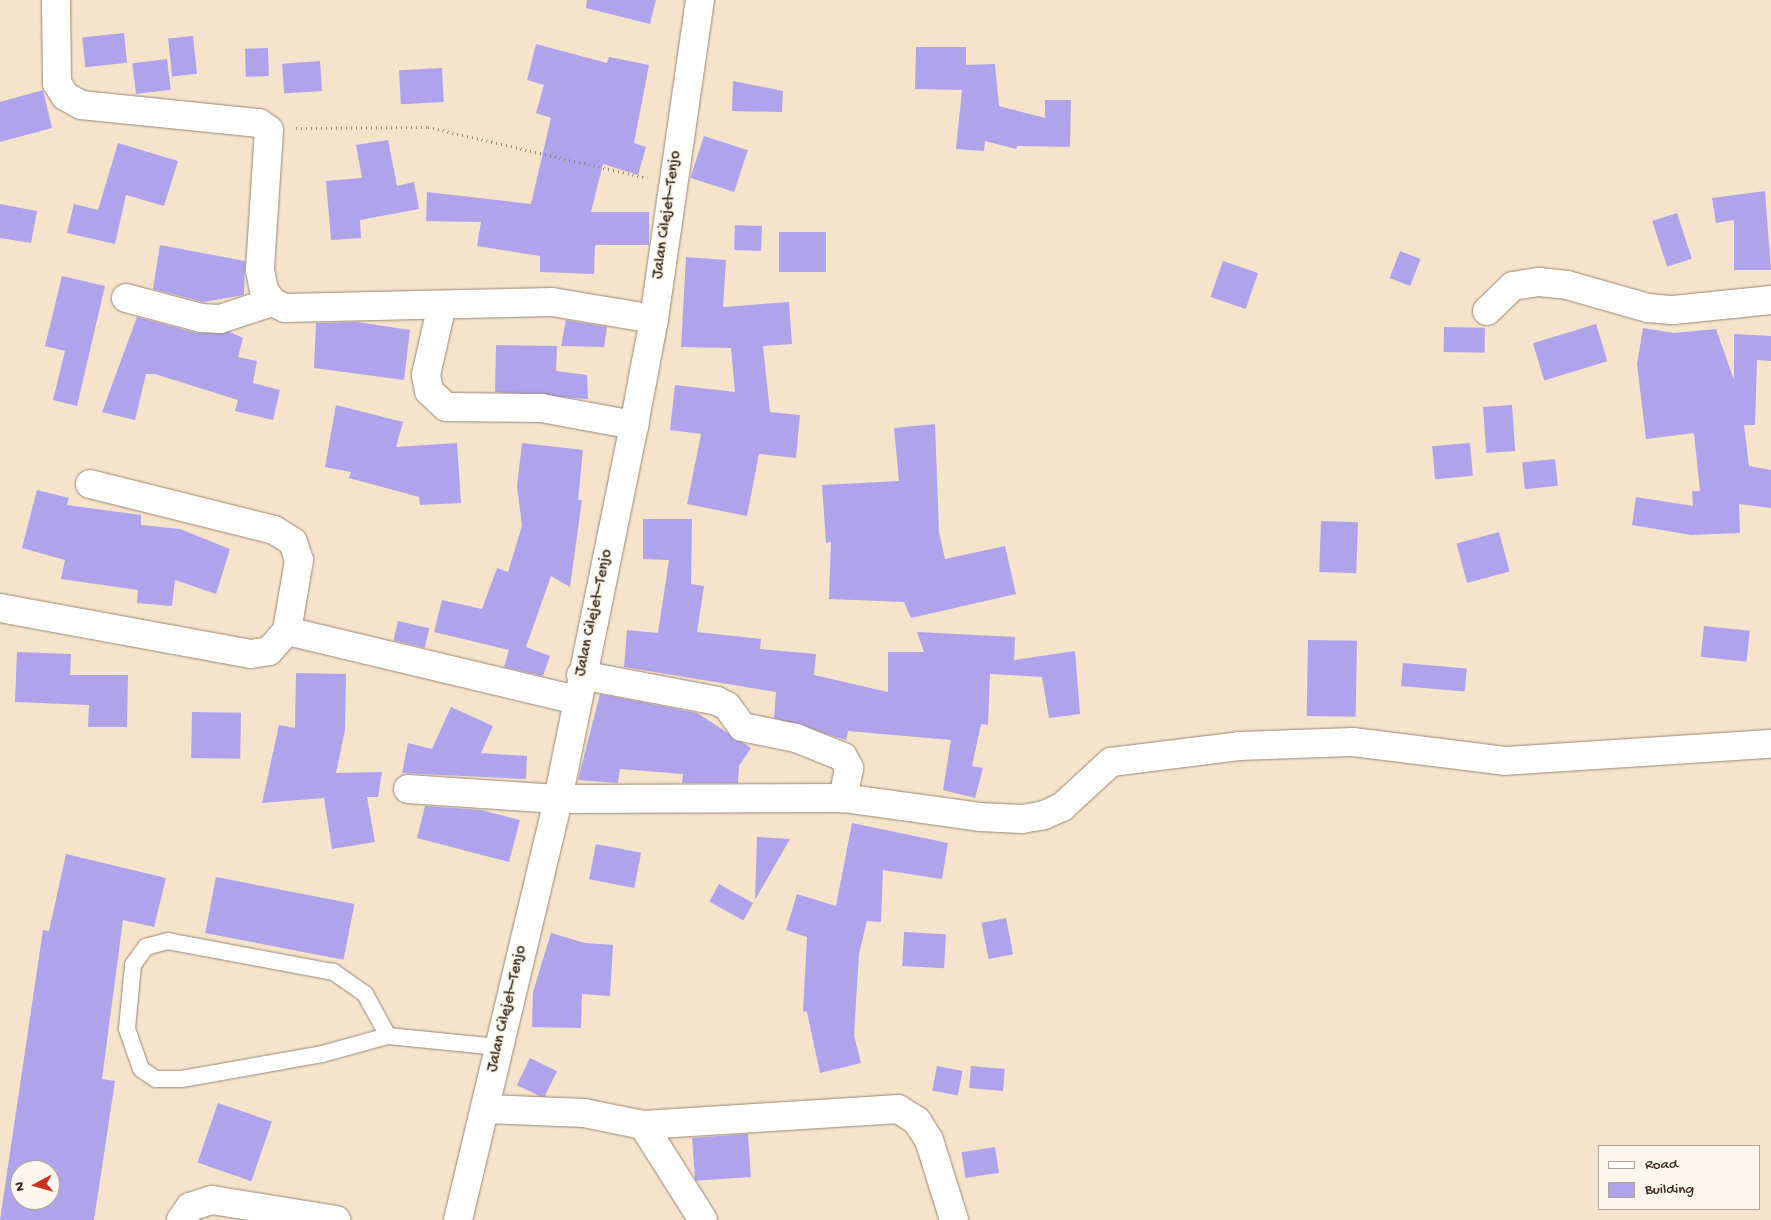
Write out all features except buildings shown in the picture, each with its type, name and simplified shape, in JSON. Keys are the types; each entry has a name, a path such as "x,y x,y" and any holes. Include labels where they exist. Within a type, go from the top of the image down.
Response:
{"street":[{"path":"56,0 57,83 65,96 81,105 258,123 269,130 260,270 264,290 272,302 285,308 552,302 654,319"},
{"name":"Jalan Cilejet–Tenjo","path":"458,1220 487,1109 498,1047 558,799 579,687 634,425 654,319 672,183 700,0"},
{"path":"1487,311 1513,286 1539,282 1648,308 1673,310 1771,300"},
{"path":"126,298 201,318 220,319 272,302"},
{"path":"442,305 426,375 429,391 446,407 542,408 634,425"},
{"path":"0,608 251,654 269,651 287,631 299,560 293,542 274,530 90,484"},
{"path":"287,631 579,687 717,701 727,706 742,727 796,738 843,758 849,768 843,798"},
{"path":"408,789 558,799 843,798 1022,819 1062,807 1111,762 1239,746 1353,742 1505,761 1771,744"},
{"path":"487,1109 584,1114 643,1125 898,1109 917,1121 929,1140 954,1220"},
{"path":"643,1125 703,1220"},
{"path":"181,1220 190,1207 212,1200 336,1220"}],"lane":[{"path":"388,1036 365,994 332,972 168,941 146,947 133,965 127,1029 141,1069 156,1079 182,1079 322,1054 388,1036 498,1047"}],"path":[{"path":"269,130 428,127 672,183"}]}
